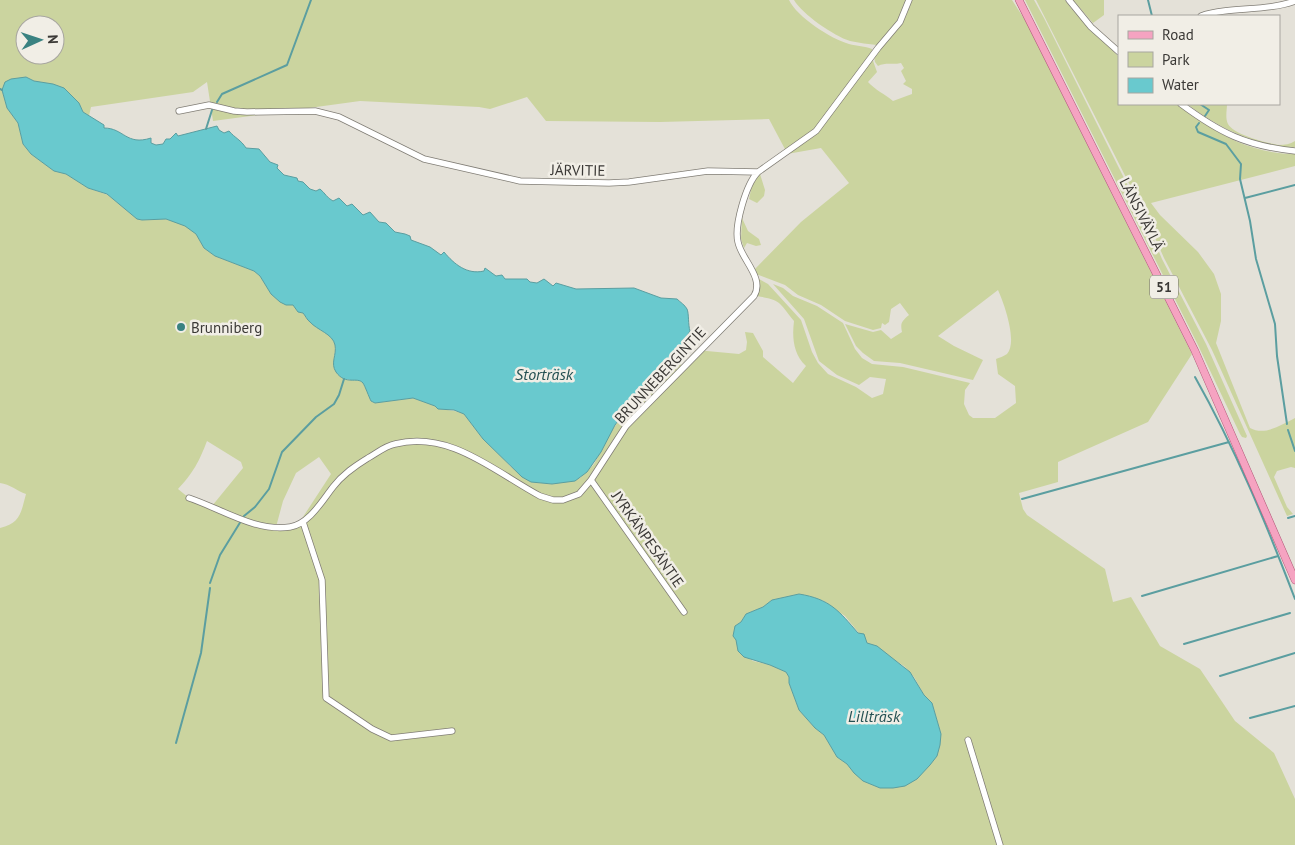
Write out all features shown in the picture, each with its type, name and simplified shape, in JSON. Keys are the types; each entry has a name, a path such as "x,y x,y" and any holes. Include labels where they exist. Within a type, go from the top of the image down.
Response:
{"main road":[{"name":"LÄNSIVÄYLÄ","path":"1019,0 1195,351 1295,580"}],"street":[{"path":"758,172 816,131 878,48 900,22 909,0"},
{"path":"1069,0 1091,27 1118,51"},
{"path":"1204,15 1223,11 1283,6 1295,1"},
{"name":"JÄRVITIE","path":"179,111 209,105 247,112 315,111 339,117 424,159 520,181 623,182 708,171 758,172"},
{"path":"1182,105 1226,134 1247,143 1271,149 1295,151"},
{"name":"BRUNNEBERGINTIE","path":"303,522 311,515 340,478 380,450 396,444 428,443 454,448 470,454 540,496 553,500 574,497 591,480 626,426 756,292 754,276 741,252 736,233 748,189 758,172"},
{"name":"JYRKÄNPESÄNTIE","path":"591,480 684,612"},
{"path":"190,498 264,527 287,527 303,522 322,580 326,698 391,738 452,731"},
{"path":"968,740 1000,845"}],"green space":[{"path":"0,0 789,0 799,13 824,32 849,44 872,49 872,53 820,125 786,151 769,119 660,122 546,121 527,97 490,109 360,101 213,121 207,82 193,92 91,107 89,116 83,112 79,103 26,77 2,90 7,108 18,123 23,144 31,154 54,171 66,174 88,188 108,195 137,219 165,219 186,223 196,234 204,248 215,256 254,271 260,276 271,294 278,300 293,304 298,312 303,313 308,320 332,339 335,346 334,366 336,371 342,378 361,381 371,401 375,403 413,398 435,406 438,409 464,414 483,439 510,466 531,482 552,484 580,478 594,464 610,433 635,398 656,377 678,362 682,365 696,350 739,354 746,350 745,332 753,333 763,351 763,357 793,383 806,366 798,356 794,345 794,321 779,303 757,296 757,278 768,284 801,320 812,352 818,363 828,374 856,387 872,398 883,394 886,379 870,377 859,385 837,375 819,361 804,319 773,284 783,288 793,296 817,306 843,323 855,349 862,358 872,364 903,367 970,383 965,390 964,404 969,415 973,418 995,418 1016,403 1015,386 998,374 996,359 1007,354 1010,348 1011,332 998,290 938,336 983,360 973,380 900,363 874,361 856,346 845,324 873,332 881,330 891,339 902,332 902,322 909,315 900,303 891,309 889,322 885,325 882,323 881,328 873,330 845,321 821,305 798,295 785,285 756,274 754,270 801,222 849,183 821,148 787,154 813,137 872,58 877,72 868,82 871,85 893,101 912,94 912,89 903,84 906,81 901,71 904,68 901,63 878,66 874,56 906,16 912,0 1012,0 1025,20 1192,354 1148,422 1058,462 1058,482 1019,493 1023,509 1027,515 1105,569 1113,602 1131,597 1160,646 1200,669 1235,721 1274,753 1295,799 1295,845 0,845 0,528 16,520 26,494 0,483","holes":["207,441 241,462 243,468 212,506 189,498 178,489 192,472","319,457 331,474 300,524 276,527 283,501 296,473","800,594 824,601 845,616 867,643 904,666 914,677 924,695 932,703 941,734 881,788 863,781 847,764 837,757 824,735 799,710 786,672 770,665 753,661 738,651 735,626 741,622 746,614 763,607 772,600"]},
{"path":"794,0 908,0 898,21 877,45 850,41 843,38 811,18"},
{"path":"1025,0 1034,0 1044,18 1149,228 1162,259 1206,344 1247,436 1246,438 1240,434 1197,343"},
{"path":"1036,0 1065,0 1118,56 1118,105 1179,105 1215,130 1248,146 1271,152 1295,154 1295,166 1151,203 1160,215 1198,252 1214,274 1221,294 1221,321 1216,343 1250,428 1261,431 1267,430 1295,418 1295,468 1291,467 1277,471 1274,477 1287,507 1293,514 1287,516 1212,350 1164,258 1144,213"},
{"path":"1073,0 1104,0 1104,15 1093,23"},
{"path":"1188,105 1227,105 1227,122 1237,132 1251,138 1279,145 1295,141 1295,147 1278,146 1250,139 1212,121"},
{"path":"760,174 765,190 764,196 757,203 749,199 752,185"},
{"path":"742,218 748,231 759,239 761,245 756,246 747,243 744,248 741,239"}],"water":[{"name":"Storträsk","path":"26,77 34,81 64,88 79,103 83,112 104,125 104,128 111,129 136,140 151,138 151,143 156,145 163,144 166,139 170,139 176,133 178,136 217,126 224,133 229,131 246,148 259,149 270,162 278,165 277,168 284,175 297,178 298,181 303,182 310,189 316,191 320,189 333,201 339,198 347,206 352,204 363,215 370,212 379,222 386,223 395,232 410,236 411,240 430,247 441,255 444,252 452,261 467,270 478,272 484,271 485,268 496,276 502,275 505,279 527,279 530,282 537,283 544,279 553,286 556,283 576,289 634,288 661,298 677,299 688,311 690,331 685,339 685,350 678,362 656,377 635,398 615,425 601,452 587,472 575,481 552,484 531,482 522,477 483,439 464,414 454,410 438,409 435,406 413,398 375,403 371,401 361,381 344,379 334,369 334,341 313,325 303,313 298,312 293,305 286,305 280,302 271,294 260,276 254,271 215,256 204,248 196,234 185,226 166,219 137,219 107,194 88,188 66,174 54,171 31,154 23,144 18,123 7,108 2,90 5,82 11,79"},
{"name":"Lillträsk","path":"799,594 819,599 833,607 858,633 864,634 867,643 877,646 910,672 924,695 932,703 941,734 940,745 937,756 917,779 905,786 893,788 880,788 863,781 847,764 837,757 824,735 799,710 786,672 744,657 738,651 736,640 733,636 735,626 741,622 746,614 763,607 772,600"}],"waterway":[{"path":"217,102 222,94 287,65 311,0"},
{"path":"1148,0 1152,15"},
{"path":"1202,105 1209,110 1205,116"},
{"path":"206,129 212,110"},
{"path":"1199,123 1196,127 1198,132 1226,144 1241,164 1240,179 1250,221 1256,259 1275,324 1277,356 1287,424"},
{"path":"1245,198 1295,185"},
{"path":"1195,377 1249,486 1295,599"},
{"path":"244,516 255,507 269,489 282,452 316,417 334,404 344,379"},
{"path":"1288,430 1295,451"},
{"path":"1022,499 1229,442"},
{"path":"1288,518 1295,516"},
{"path":"210,583 220,555 241,521"},
{"path":"1142,596 1278,556"},
{"path":"176,743 201,653 210,588"},
{"path":"1184,644 1290,613"},
{"path":"1220,676 1295,653"},
{"path":"1250,718 1295,706"}],"place":[{"name":"Brunniberg","path":"181,327"}]}
